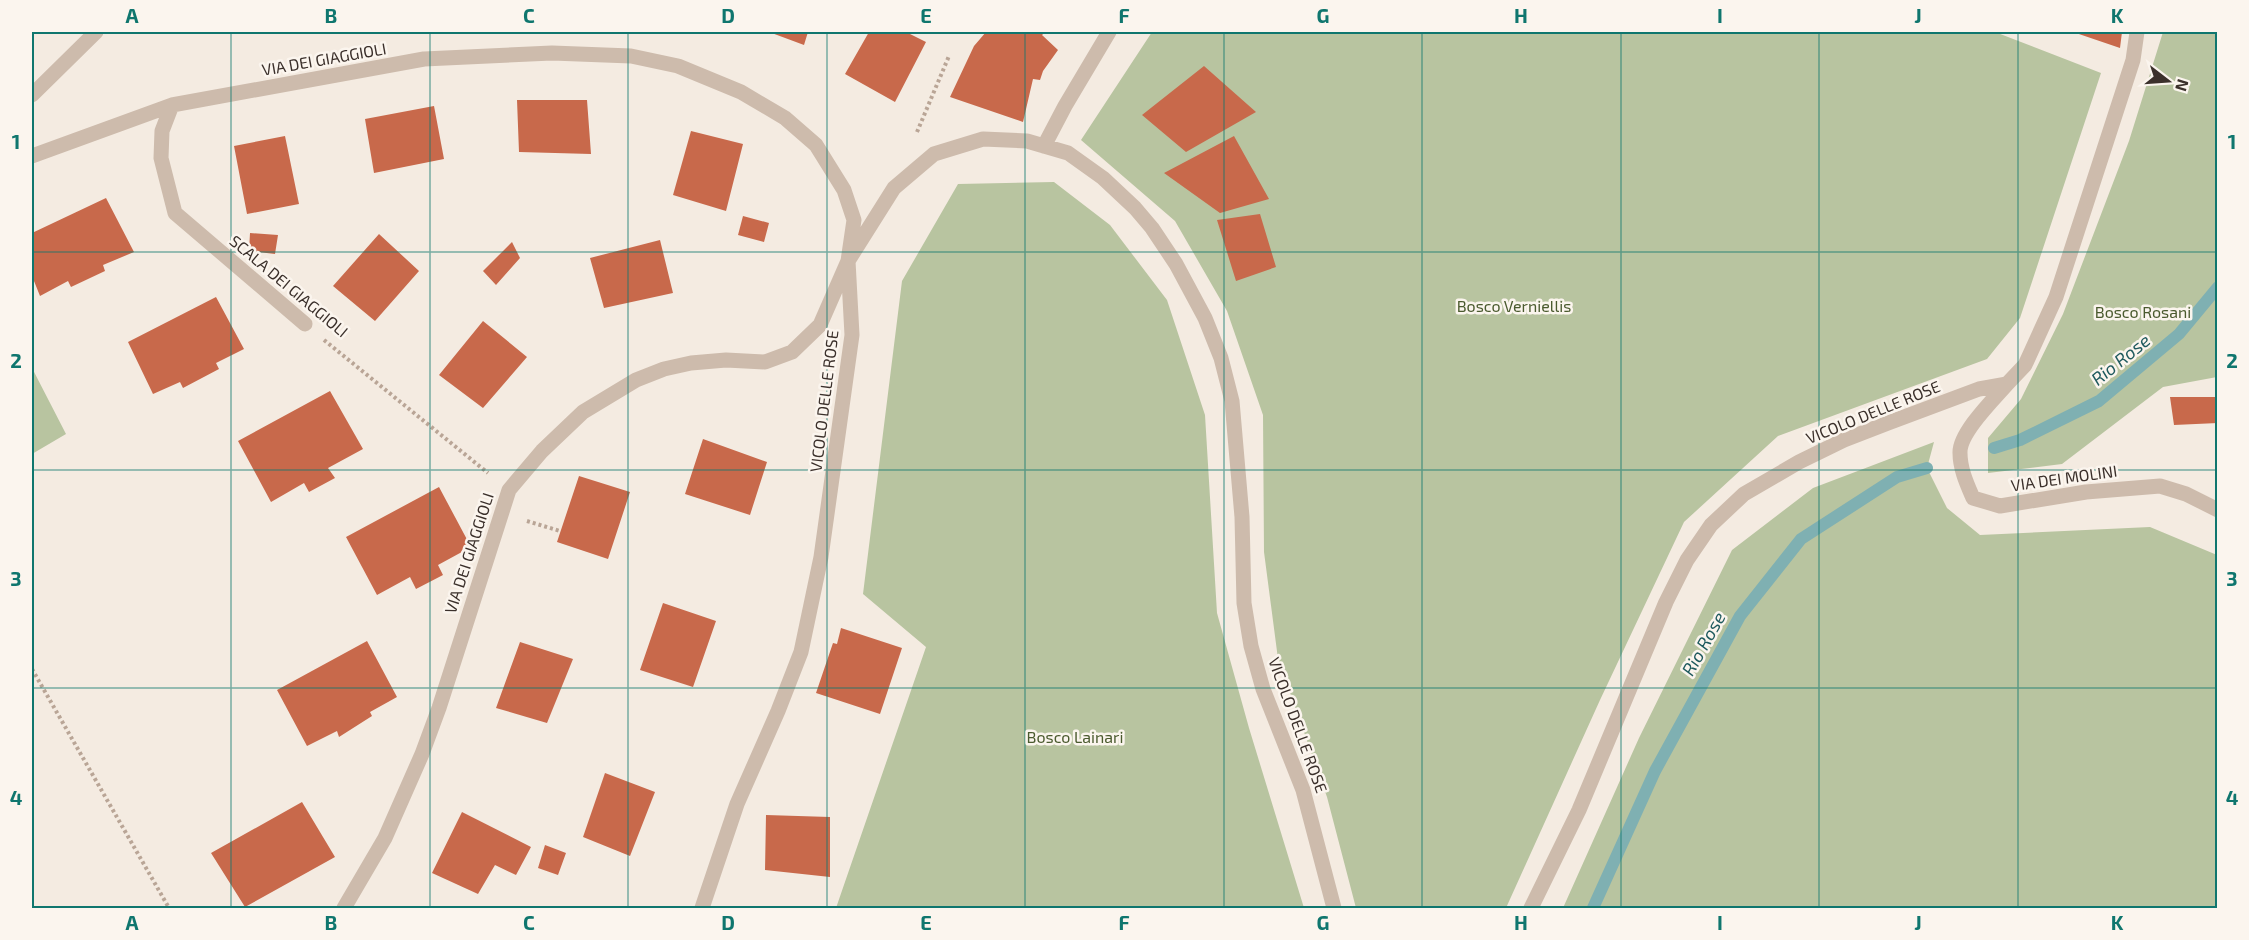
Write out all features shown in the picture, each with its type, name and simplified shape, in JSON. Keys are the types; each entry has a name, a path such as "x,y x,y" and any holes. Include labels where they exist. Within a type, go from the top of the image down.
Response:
{"street":[{"path":"32,95 96,32"},
{"path":"1044,146 1109,32"},
{"path":"2007,384 2025,365 2056,297 2133,60 2137,32"},
{"name":"VIA DEI GIAGGIOLI","path":"32,156 172,105 423,59 552,53 630,56 678,66 741,92 785,118 816,145 844,190 854,220 848,261 820,326 792,352 765,362 726,360 691,363 664,369 636,380 583,412 542,451 508,490 439,708 422,754 385,837 344,909"},
{"name":"SCALA DEI GIAGGIOLI","path":"172,105 162,131 161,158 175,213 305,324"},
{"name":"VICOLO DELLE ROSE","path":"702,909 737,804 801,652 821,557 852,335 848,261 894,188 934,154 984,139 1027,141 1068,153 1103,178 1135,208 1152,228 1197,302 1221,358 1232,401 1238,455 1244,603 1251,646 1263,689 1303,790 1334,909"},
{"name":"VICOLO DELLE ROSE","path":"1531,909 1579,810 1666,602 1687,560 1711,525 1744,494 1844,440 1979,389 2007,384"},
{"name":"VIA DEI MOLINI","path":"2007,384 1974,420 1959,450 1962,472 1973,498 2000,506 2086,492 2160,486 2186,494 2217,510"}],"path":[{"path":"917,133 950,56"},
{"name":"SCALA DEI GIAGGIOLI","path":"305,324 467,456"},
{"path":"32,669 169,909"}],"green space":[{"name":"Bosco Verniellis","path":"1152,32 1995,32 2101,73 2020,318 1987,359 1778,436 1684,522 1506,908 1356,908 1327,797 1278,659 1264,552 1263,415 1227,311 1175,221 1081,140"},
{"name":"Bosco Rosani","path":"2163,32 2217,32 2217,377 2163,387 2062,464 1988,473 1988,438 2021,399 2063,314 2129,141"},
{"name":"Bosco Lainari","path":"1054,182 1110,225 1167,300 1205,415 1217,613 1249,728 1304,908 836,908 926,647 863,594 902,281 958,184"},
{"path":"32,368 66,434 32,454"},
{"path":"1934,442 1927,468 1947,508 1980,535 2150,527 2217,555 2217,908 1563,908 1639,738 1732,550 1813,488"}],"building":[{"path":"769,32 808,32 804,45"},
{"path":"869,32 906,32 926,42 895,102 845,74"},
{"path":"986,32 1045,32 1042,35 1058,50 1043,71 1040,80 1033,79 1023,122 950,97 974,46"},
{"path":"2073,32 2122,32 2120,48"},
{"path":"1204,66 1256,112 1186,152 1142,115"},
{"path":"517,100 587,100 591,154 519,152"},
{"path":"434,106 444,159 374,173 365,119"},
{"path":"691,131 743,144 726,211 673,195"},
{"path":"285,136 299,204 247,214 234,146"},
{"path":"1234,136 1269,199 1220,213 1164,173"},
{"path":"106,198 134,252 103,265 105,271 71,287 68,281 40,296 32,276 32,233"},
{"path":"1260,214 1276,267 1236,281 1217,220"},
{"path":"743,216 769,223 764,242 738,235"},
{"path":"250,233 278,235 275,254 249,251"},
{"path":"379,234 419,271 375,321 333,286"},
{"path":"660,240 673,293 604,308 590,258"},
{"path":"512,242 520,258 496,285 483,271"},
{"path":"216,297 244,349 216,363 219,369 183,388 180,382 153,394 128,342"},
{"path":"483,321 527,357 483,408 439,375"},
{"path":"330,391 363,449 328,468 335,478 309,492 304,483 271,502 238,441"},
{"path":"2170,397 2218,397 2218,423 2174,425"},
{"path":"703,439 767,462 750,515 685,494"},
{"path":"579,476 630,492 608,559 557,542"},
{"path":"439,487 471,547 438,565 443,575 416,589 410,577 377,595 346,537"},
{"path":"663,603 716,621 693,687 640,670"},
{"path":"841,628 902,648 880,714 816,693 833,643 837,644"},
{"path":"367,641 397,697 370,712 372,716 339,737 337,731 307,746 277,690"},
{"path":"520,642 573,659 547,723 496,708"},
{"path":"605,773 655,792 630,856 583,837"},
{"path":"302,802 335,857 245,907 211,853"},
{"path":"462,812 531,847 516,875 495,865 478,894 432,873"},
{"path":"766,815 830,817 830,877 765,870"},
{"path":"545,845 566,853 558,875 538,868"}],"waterway":[{"name":"Rio Rose","path":"1994,448 2020,440 2099,401 2179,334 2218,287"},
{"name":"Rio Rose","path":"1593,908 1655,771 1740,616 1801,539 1897,477 1927,468"}]}
